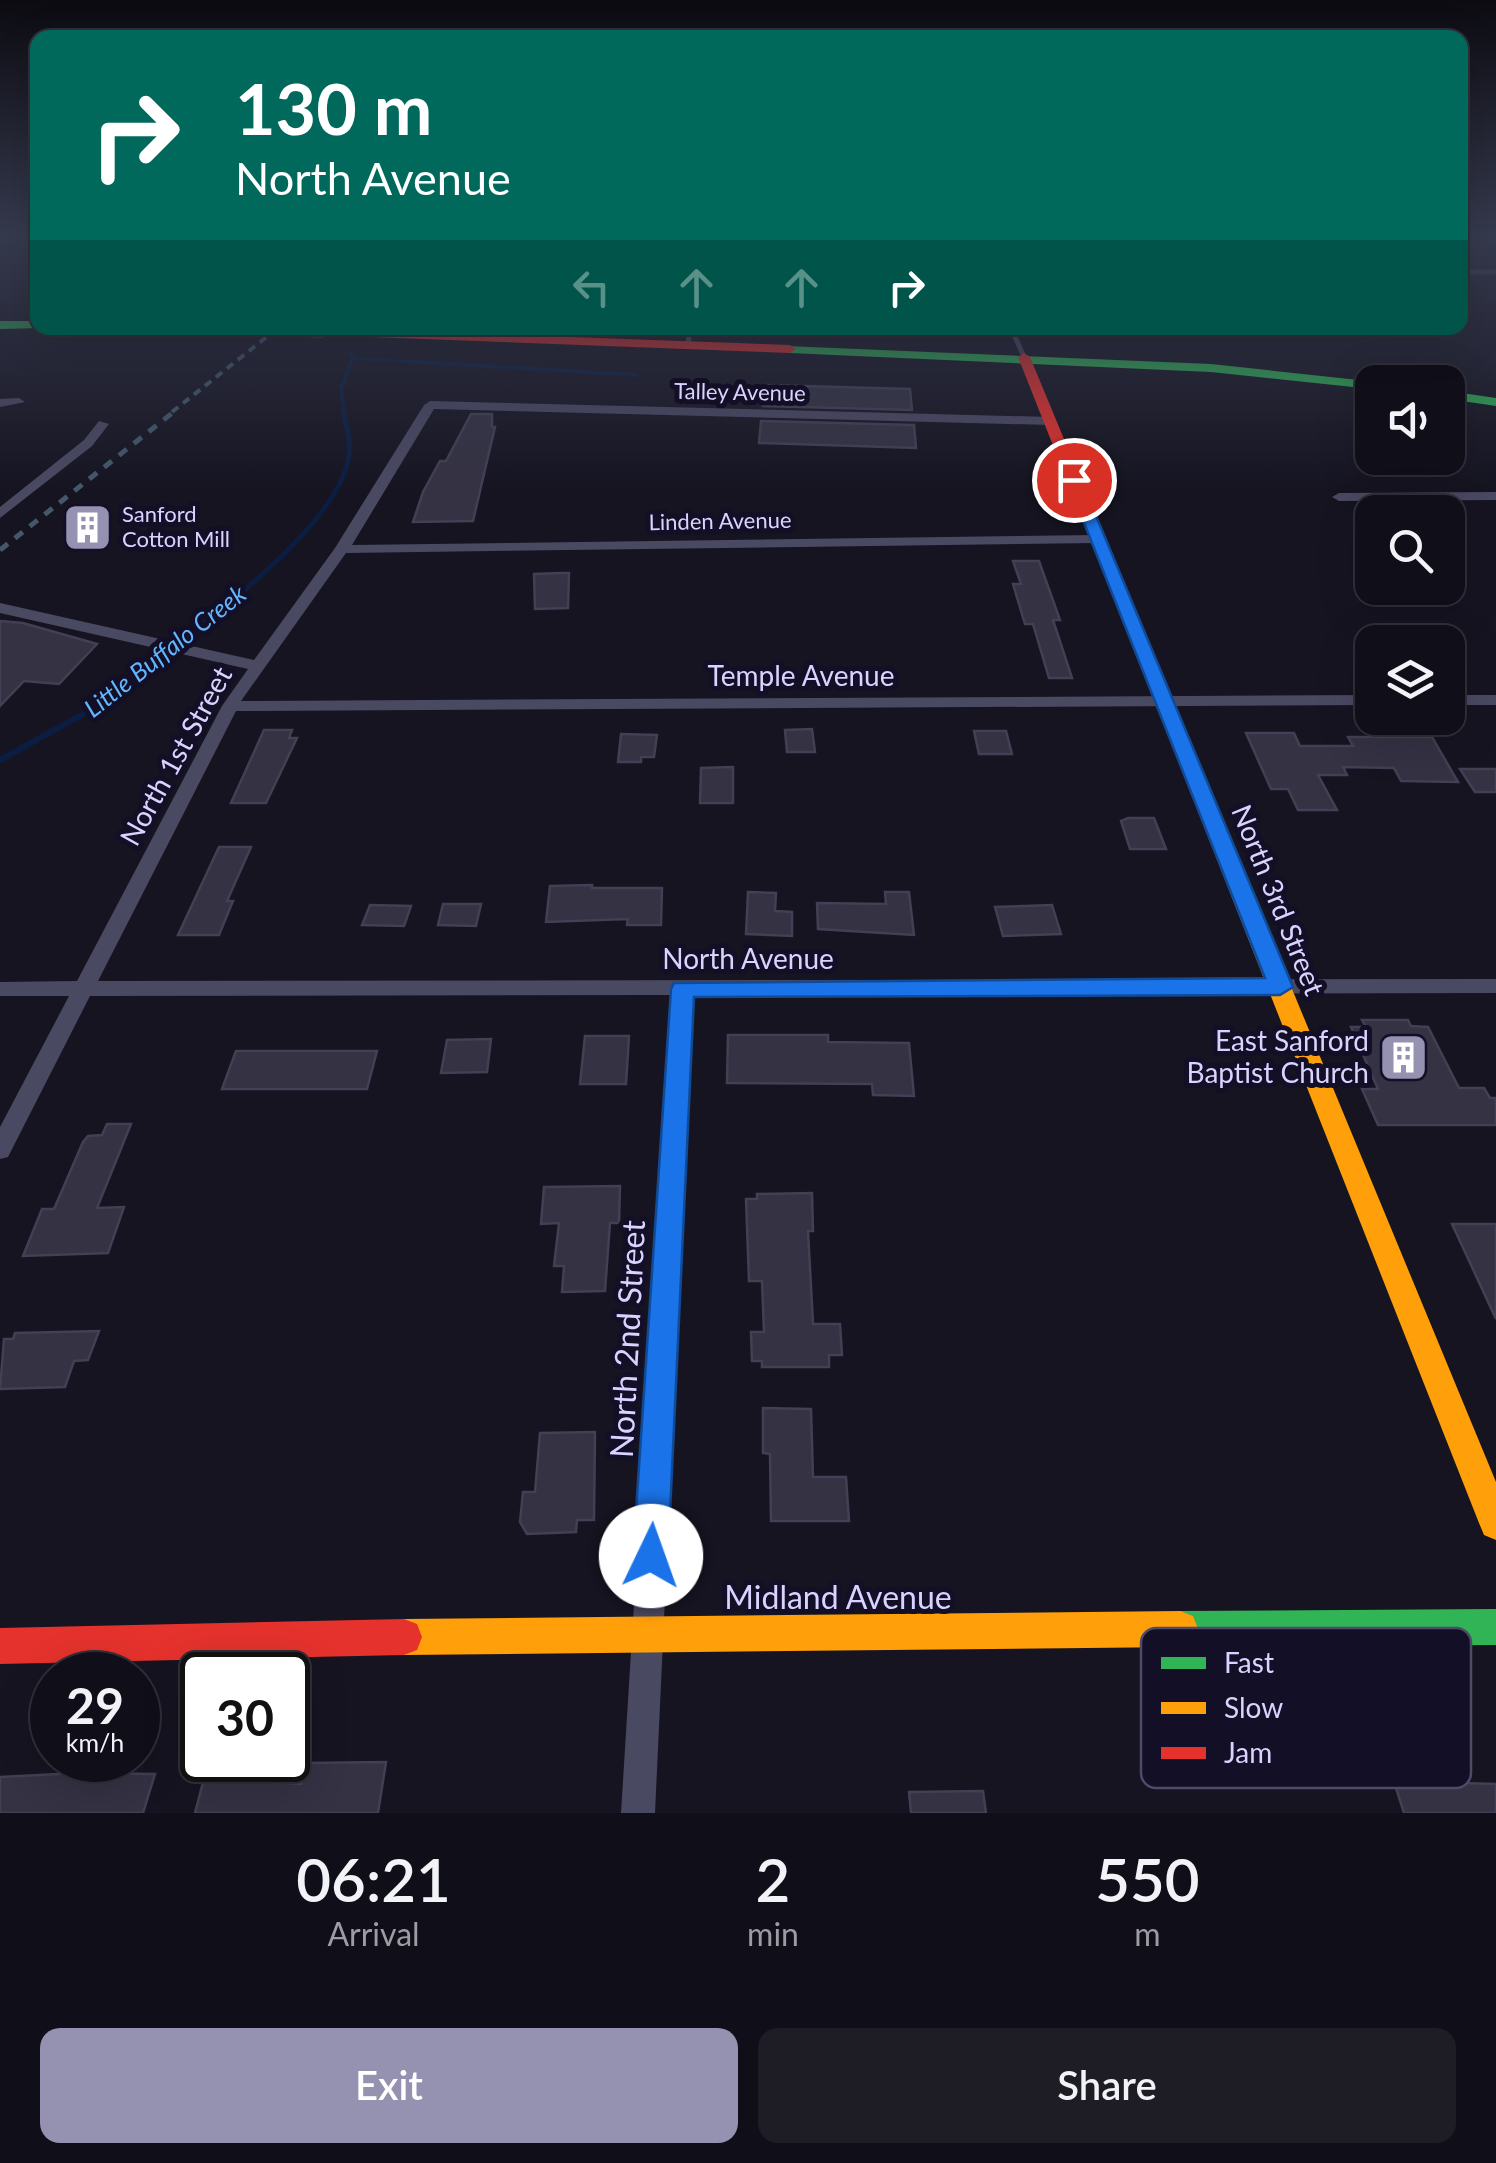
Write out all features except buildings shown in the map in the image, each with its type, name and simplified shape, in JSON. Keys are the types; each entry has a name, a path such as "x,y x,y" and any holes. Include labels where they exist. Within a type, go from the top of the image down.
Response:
{"street":[{"path":"0,324 30,324"},
{"path":"597,335 689,336 1211,368 1355,383"},
{"name":"North 3rd Street","path":"1024,357 1496,1523"},
{"path":"1465,397 1496,402"},
{"path":"0,403 19,402"},
{"name":"Talley Avenue","path":"430,406 1050,421"},
{"name":"North 1st Street","path":"0,1150 230,706 342,549 430,406"},
{"path":"0,514 88,443 103,424"},
{"path":"1339,497 1496,496"},
{"name":"Linden Avenue","path":"342,549 1098,539"},
{"path":"0,608 257,666"},
{"name":"Temple Avenue","path":"230,706 1355,700"},
{"path":"1465,700 1496,700"},
{"name":"North Avenue","path":"0,989 1496,986"},
{"name":"North 2nd Street","path":"638,1813 683,989"},
{"name":"Midland Avenue","path":"1326,1628 1496,1627"},
{"name":"Midland Avenue","path":"0,1646 646,1632 1141,1629"}],"lane":[{"path":"1014,335 1024,357"}],"waterway":[{"name":"Little Buffalo Creek","path":"350,352 353,358"},
{"name":"Little Buffalo Creek","path":"344,412 341,388 353,358"},
{"path":"353,358 636,375"},
{"name":"Little Buffalo Creek","path":"184,638 281,557 326,506 349,456 343,410"},
{"name":"Little Buffalo Creek","path":"0,760 94,708 187,636"}],"railway":[{"path":"172,412 269,335"},
{"path":"0,550 176,410"}],"traffic: fast":[{"path":"0,325 30,325"},
{"path":"790,349 1211,368 1355,383"},
{"path":"1465,397 1496,402"},
{"path":"1338,1628 1496,1627"}],"traffic: slow":[{"path":"1238,885 1496,1523"},
{"path":"404,1637 1141,1629"}],"traffic: jam":[{"path":"405,335 790,349"},
{"path":"1024,357 1238,885"},
{"path":"0,1646 404,1637"}],"place":[{"name":"Sanford Cotton Mill","path":"87,527"},
{"name":"East Sanford Baptist Church","path":"1404,1057"}],"route":[{"path":"651,1556 683,989 1280,987 1074,480"}]}
